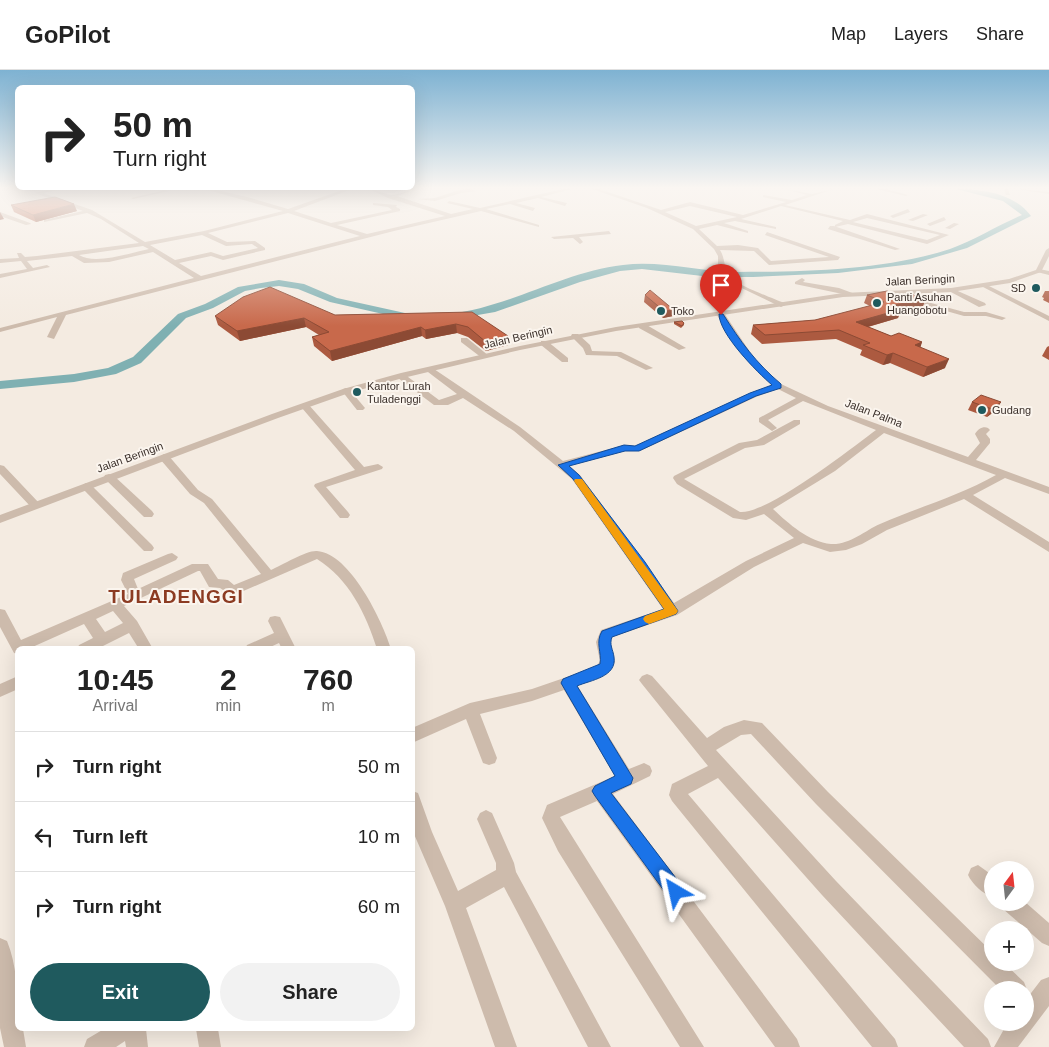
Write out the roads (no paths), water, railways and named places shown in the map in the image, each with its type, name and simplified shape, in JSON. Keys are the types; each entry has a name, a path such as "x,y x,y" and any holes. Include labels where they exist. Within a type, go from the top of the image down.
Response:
{"street":[{"path":"128,235 199,278"},
{"path":"0,261 73,254 143,244 188,235"},
{"path":"175,262 211,254 223,258 263,248 253,242 226,244 206,235"},
{"path":"363,235 367,236"},
{"path":"0,330 373,235"},
{"path":"554,237 590,235"},
{"path":"702,235 716,248 721,258 721,266 729,280 781,304"},
{"path":"716,248 738,247 756,250 769,263 838,258 769,235"},
{"path":"851,235 896,249"},
{"path":"870,235 919,246 946,235"},
{"path":"903,235 930,242"},
{"path":"921,235 938,238"},
{"path":"574,236 580,242"},
{"path":"882,244 891,240"},
{"path":"312,244 322,247"},
{"path":"882,244 906,249"},
{"path":"73,254 84,261 109,260 154,250"},
{"path":"17,252 31,270"},
{"path":"802,252 814,261"},
{"path":"782,253 793,262"},
{"path":"1048,253 1039,272 1049,273"},
{"path":"262,262 274,269"},
{"path":"0,276 47,267"},
{"name":"Jalan Beringin","path":"0,519 109,477 346,391 485,356 575,336 721,315 781,304 852,294 951,290 985,286 1039,272"},
{"path":"802,280 797,283 852,294"},
{"path":"985,286 1049,319"},
{"path":"951,290 982,304"},
{"path":"898,292 929,306 968,315 986,314 1002,318"},
{"path":"51,337 63,314"},
{"name":"Jalan Palma","path":"721,315 735,341 747,356 758,369 778,386 802,398 882,430 1049,491"},
{"path":"642,326 682,348"},
{"path":"575,336 587,346 589,353 618,354 648,368"},
{"path":"464,340 485,356"},
{"path":"544,343 565,360"},
{"path":"428,370 517,429 576,477 672,611"},
{"path":"401,376 437,403 445,403 463,394"},
{"path":"562,465 624,448 636,449 753,395 778,386"},
{"path":"346,391 360,408"},
{"path":"772,428 762,420 802,398"},
{"path":"305,406 362,471"},
{"path":"797,422 760,443 743,445 678,478 680,482 737,515 746,516 766,509 832,468 882,430"},
{"path":"970,461 985,443 985,439 980,434 985,430"},
{"path":"164,457 194,492 208,501 270,576"},
{"path":"344,515 319,486 378,467"},
{"path":"0,468 35,505"},
{"path":"766,509 803,538 825,547 851,544 881,528 981,490 1005,474"},
{"path":"109,477 148,514"},
{"path":"86,486 148,548"},
{"path":"965,495 1049,548"},
{"path":"415,735 470,710 532,695 601,671 606,667 608,658 604,642 606,634 672,611 750,564 803,538"},
{"path":"22,646 199,566 204,567 214,584 223,583 232,591 312,556 322,556 352,584 372,616 383,646"},
{"path":"135,595 127,580 128,576 172,557"},
{"path":"114,605 132,626 144,646"},
{"path":"0,614 17,646"},
{"path":"87,617 102,640"},
{"path":"276,621 288,646"},
{"path":"90,646 132,626"},
{"path":"258,646 282,635"},
{"path":"647,680 720,768 828,888 980,1047"},
{"path":"568,683 625,778"},
{"path":"0,691 15,684"},
{"path":"470,710 489,758"},
{"path":"705,748 742,727 750,726 756,728 822,798 1007,981"},
{"path":"720,768 678,790 678,795 888,1047"},
{"path":"644,771 553,811 550,818 693,1047"},
{"path":"600,791 789,1047"},
{"path":"415,808 423,834 454,904 506,1047"},
{"path":"486,820 508,877 600,1047"},
{"path":"454,904 508,877"},
{"path":"1020,911 1049,936"},
{"path":"0,948 6,1013 16,1047"},
{"path":"1034,1004 1049,988"},
{"path":"95,1047 121,1031"},
{"path":"135,1031 137,1047"},
{"path":"207,1031 210,1047"},
{"path":"1004,1047 1014,1031"}],"waterway":[{"path":"449,317 491,310 598,273 620,268 665,268 732,275 863,268 934,256 955,250 988,235"},
{"path":"0,385 74,378 111,371 137,360 182,316 209,306 242,289 261,285 279,283 300,286 334,300 414,318"}],"place":[{"name":"SD","path":"1036,288"},
{"name":"Panti Asuhan Huangobotu","path":"877,303"},
{"name":"Toko","path":"661,311"},
{"name":"Kantor Lurah Tuladenggi","path":"357,392"},
{"name":"Gudang","path":"982,410"}],"district":[{"name":"TULADENGGI","path":"176,596"}]}
